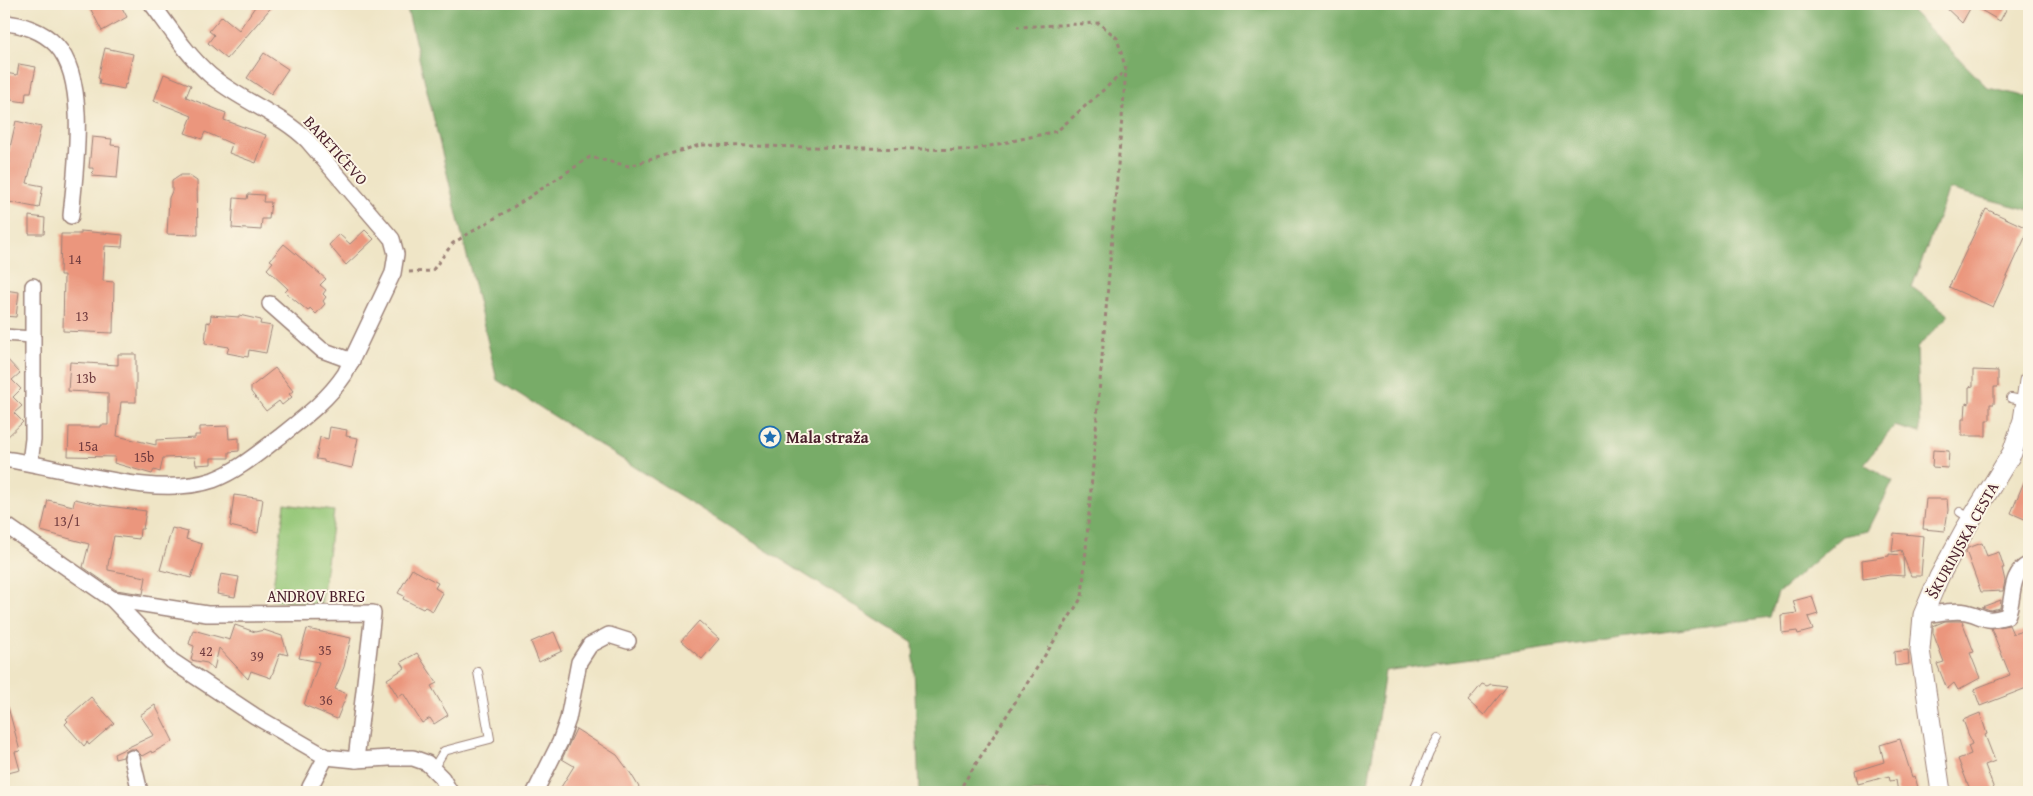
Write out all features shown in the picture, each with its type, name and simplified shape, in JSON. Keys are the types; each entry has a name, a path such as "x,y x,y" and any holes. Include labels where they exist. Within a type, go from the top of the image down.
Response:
{"street":[{"name":"BARETIĆEVO","path":"4,459 124,482 167,487 189,486 214,479 235,469 322,403 339,383 352,361 393,273 396,254 392,238 308,141 294,128 210,75 181,43 152,4"},
{"path":"4,23 36,30 56,45 69,67 75,94 77,126 71,216"},
{"path":"30,463 33,439 33,286"},
{"path":"270,304 322,350 352,361"},
{"path":"4,335 32,337"},
{"name":"ŠKURINJSKA CESTA","path":"1941,792 1920,650 1923,615 1965,516 2012,453 2023,420 2018,400 2029,381"},
{"name":"ANDROV BREG","path":"4,524 112,599 172,661 255,716 326,757 356,760 413,758 427,763 442,778 450,792"},
{"path":"1923,615 1966,612 1988,620 2008,616 2015,578 2029,564"},
{"name":"ANDROV BREG","path":"112,599 207,614 373,613 356,760"},
{"path":"535,792 560,742 568,719 579,662 590,645 609,636 628,641"},
{"path":"312,792 310,787 326,757"},
{"path":"132,758 140,792"}],"lane":[{"path":"433,769 444,751 490,739 478,672"},
{"path":"1413,792 1438,738"}],"path":[{"path":"958,792 1082,597 1126,70 1117,38 1099,23 1016,27"},
{"path":"393,273 432,271 453,243 520,203 590,157 629,166 700,144 972,150 1057,131 1126,70"}],"green space":[{"path":"406,4 1905,4 1988,88 2029,97 2029,210 1949,189 1912,287 1949,315 1917,348 1920,433 1894,426 1864,464 1893,481 1868,531 1843,536 1778,593 1770,617 1385,671 1367,792 919,792 913,643 497,380"},
{"path":"285,504 334,511 321,607 271,600"}],"building":[{"path":"88,4 120,4 127,17 102,31"},
{"path":"257,4 274,4 227,59 208,43 214,35 209,31 222,16 239,30"},
{"path":"1942,4 2009,4 2000,21 1972,5 1962,23"},
{"path":"105,48 133,54 124,89 99,84 100,79 98,78"},
{"path":"264,53 288,69 271,94 247,78"},
{"path":"19,64 36,67 31,92 26,92 25,102 11,100 12,98 4,96 5,73 17,75"},
{"path":"164,74 191,85 186,97 226,113 224,120 266,135 256,163 229,153 232,144 205,132 202,139 185,133 192,116 154,101"},
{"path":"16,121 41,127 27,183 43,186 39,208 4,201 4,190 10,161 7,161"},
{"path":"92,137 112,139 111,145 120,146 117,178 92,176 93,168 89,168"},
{"path":"181,175 188,175 197,181 198,235 167,234 172,181"},
{"path":"248,194 264,195 263,202 271,202 269,219 262,219 261,230 232,228 234,198 247,199"},
{"path":"1986,209 2029,229 1993,307 1949,287"},
{"path":"29,216 45,218 44,234 29,234"},
{"path":"365,230 374,239 346,265 329,245 339,234 350,244"},
{"path":"81,231 123,235 122,247 105,246 103,281 114,282 113,333 63,331 64,275 60,275 61,234 81,234"},
{"path":"284,244 326,279 320,285 326,290 323,294 326,297 323,301 325,304 316,314 310,308 308,311 285,292 288,289 267,269 273,262 270,260"},
{"path":"4,290 19,292 16,317 4,316"},
{"path":"211,315 239,317 239,315 261,320 260,324 272,326 266,353 249,350 248,357 227,353 229,347 205,343 207,322 210,323"},
{"path":"118,354 136,354 136,402 121,402 117,436 156,445 156,440 195,438 195,435 200,435 200,427 228,426 229,439 239,438 239,451 229,452 229,458 211,458 211,464 196,465 195,457 163,458 160,472 154,470 152,474 114,463 115,457 68,456 69,427 101,427 101,425 108,425 108,393 68,391 70,362 118,365"},
{"path":"4,356 20,373 12,380 21,389 13,397 22,406 14,413 23,422 4,440"},
{"path":"275,368 293,391 289,394 292,397 282,405 279,401 266,411 251,392 251,387"},
{"path":"1973,370 1998,371 1998,387 1994,387 1994,404 1990,404 1990,420 1986,420 1986,436 1962,436 1962,419 1965,419 1966,403 1969,404 1969,387 1973,386"},
{"path":"330,427 347,430 346,436 358,438 352,468 316,459 320,437 328,439"},
{"path":"1933,450 1949,451 1948,468 1932,467"},
{"path":"2029,470 2029,521 2011,513"},
{"path":"234,495 263,499 258,533 230,526"},
{"path":"75,499 101,505 146,511 139,539 114,536 108,565 108,570 146,577 143,594 116,590 83,567 89,544 41,531 48,500 73,506"},
{"path":"1926,499 1947,499 1948,510 1945,531 1923,529"},
{"path":"172,528 188,532 186,539 202,544 191,578 160,570"},
{"path":"1894,533 1924,536 1921,576 1911,576 1903,556 1904,576 1890,575 1863,579 1862,560 1889,556 1889,554 1903,555 1901,550 1892,552"},
{"path":"1982,543 1987,556 1999,552 2004,568 2002,568 2005,581 2003,591 1981,592 1966,551 1968,548"},
{"path":"412,569 438,583 435,588 443,593 433,611 425,607 423,609 403,599 404,596 398,593"},
{"path":"221,574 239,577 235,597 217,594"},
{"path":"1812,596 1818,614 1808,617 1813,630 1798,634 1797,631 1782,633 1781,615 1797,613 1793,601"},
{"path":"2001,600 2000,608 1990,610 1982,607"},
{"path":"699,621 719,639 702,659 681,641"},
{"path":"1945,621 1962,621 1974,652 1970,653 1980,678 1958,690 1954,683 1947,689 1937,664 1944,662 1933,633 1933,626"},
{"path":"235,625 255,632 264,630 282,636 288,655 280,653 271,678 251,671 248,679 219,648 214,669 207,663 191,660 194,646 189,644 193,630 230,640"},
{"path":"2009,625 2013,634 2026,630 2029,637 2029,687 1980,706 1974,689 2010,675 1991,628"},
{"path":"307,629 351,638 344,667 335,689 347,694 337,719 304,705 319,662 299,658"},
{"path":"554,632 562,651 539,662 531,642"},
{"path":"1908,650 1909,664 1895,666 1894,652"},
{"path":"417,653 437,683 431,686 448,715 434,724 430,718 422,723 403,693 398,697 387,679 405,668 401,662"},
{"path":"1482,684 1487,686 1491,684 1507,686 1484,715 1468,701"},
{"path":"91,697 114,723 89,745 87,742 84,746 65,724 68,721 66,719"},
{"path":"155,705 173,741 152,753 151,751 142,756 135,749 130,749 125,752 123,757 115,759 114,754 154,735 140,715"},
{"path":"8,707 20,751 15,752 20,770 4,774 4,708"},
{"path":"1980,713 1987,734 1985,735 1995,761 1985,765 1995,792 1971,792 1958,759 1971,754 1968,746 1972,744 1963,720"},
{"path":"576,729 617,755 642,792 558,792 574,766 562,759"},
{"path":"1900,739 1912,777 1915,776 1919,792 1898,792 1896,780 1890,781 1889,776 1858,784 1855,771 1884,762 1880,745"}],"place":[{"name":"Mala straža","path":"770,437"}]}
